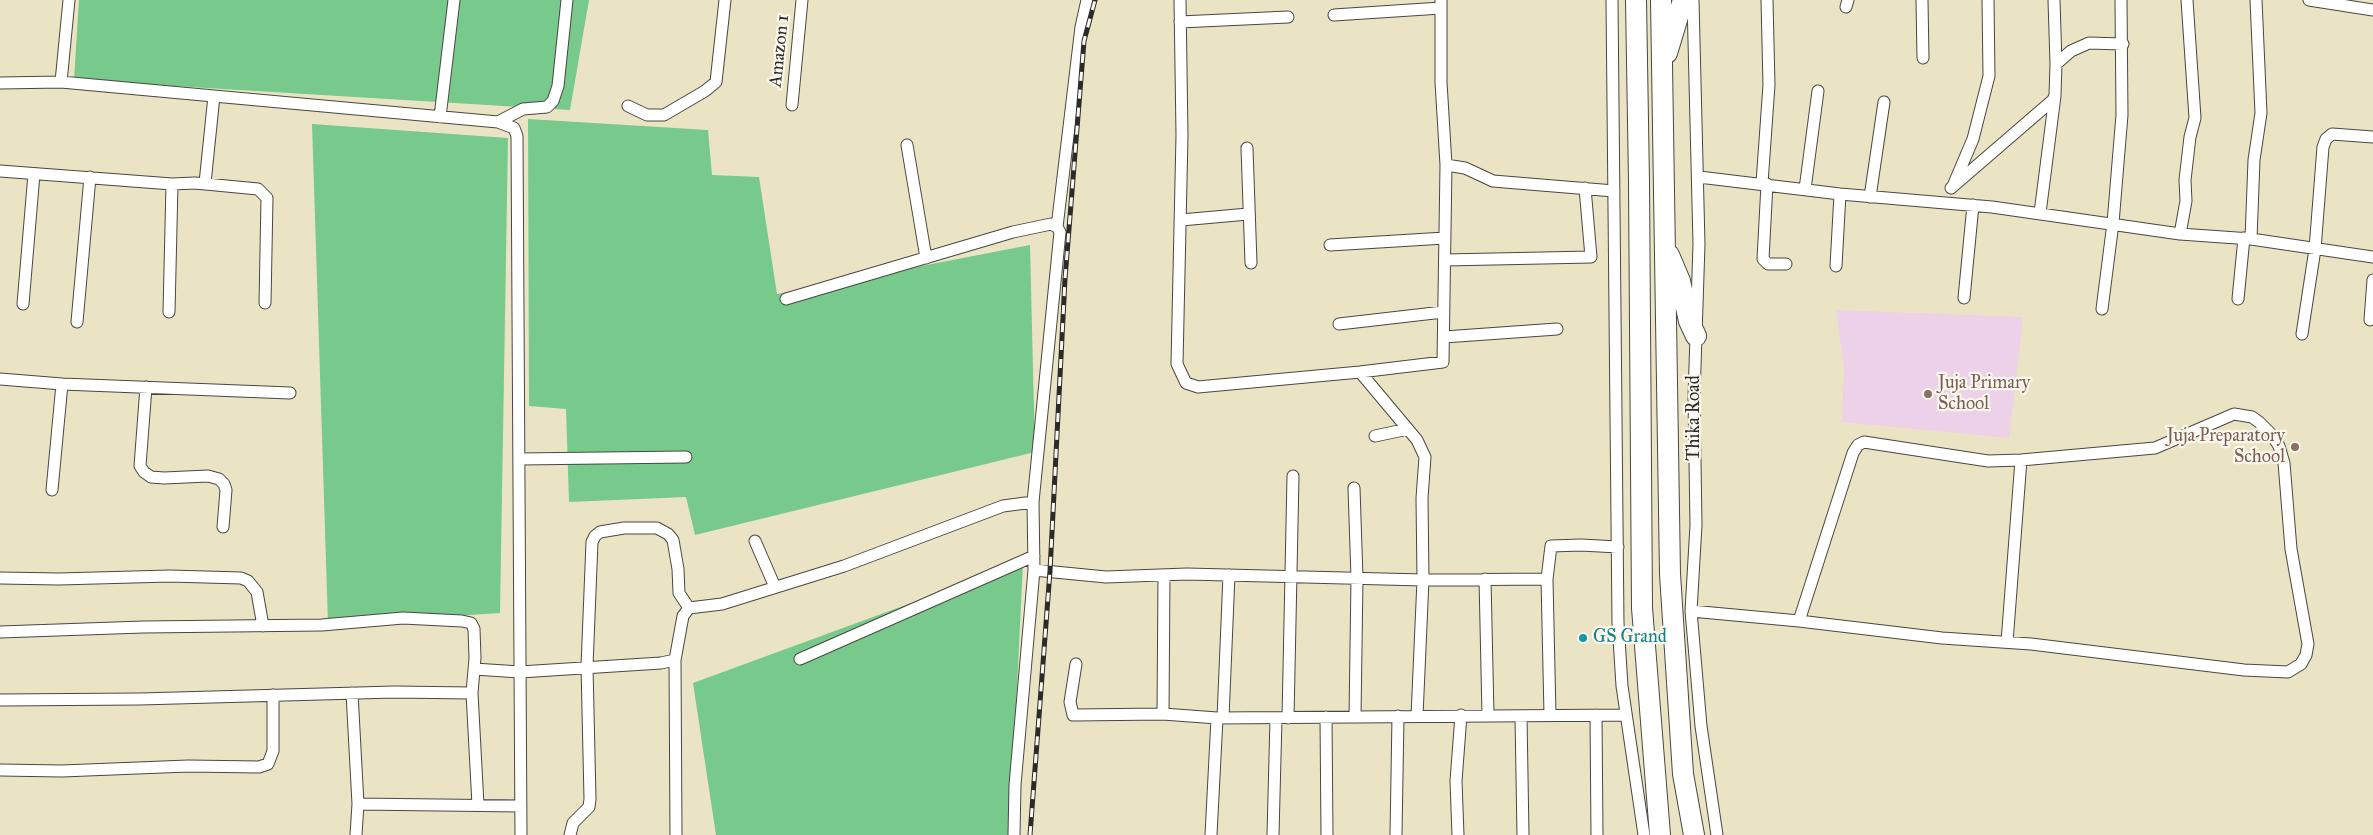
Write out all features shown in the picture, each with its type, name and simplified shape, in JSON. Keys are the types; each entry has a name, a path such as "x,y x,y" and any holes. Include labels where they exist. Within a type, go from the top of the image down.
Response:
{"highway":[{"path":"1625,0 1637,64"},
{"path":"1636,0 1642,608 1660,835"},
{"name":"Thika Road","path":"1661,0 1670,574 1683,774 1694,835"},
{"path":"1662,71 1683,0"},
{"path":"1665,246 1680,281 1690,321 1696,336"}],"street":[{"path":"61,82 69,0"},
{"path":"440,117 454,0"},
{"path":"498,122 523,109 547,107 553,101 558,86 567,0"},
{"path":"628,106 646,115 664,115 706,91 716,82 725,0"},
{"name":"Amazon 1","path":"792,105 802,0"},
{"path":"1057,227 1080,27 1087,0"},
{"path":"1180,0 1182,135 1177,364 1181,376 1186,382 1198,387 1360,372 1443,362 1446,165 1442,92 1441,4 1334,14"},
{"path":"1612,0 1618,622 1622,686 1644,835"},
{"name":"Thika Road","path":"1693,0 1700,244 1694,397 1696,525 1691,611 1701,726 1717,835"},
{"path":"1767,0 1769,85 1764,184 1763,259 1768,264 1786,264"},
{"path":"1922,0 1922,58"},
{"path":"1944,203 1973,139 1989,76 1988,0"},
{"path":"2040,213 2055,95 2054,0"},
{"path":"2102,309 2113,223 2123,98 2121,0"},
{"path":"2180,234 2186,201 2185,180 2190,137 2195,118 2186,0"},
{"path":"2238,299 2248,239 2254,160 2261,113 2256,0"},
{"path":"2309,0 2373,10"},
{"path":"1180,22 1288,17"},
{"path":"2056,64 2070,51 2089,43 2123,44"},
{"path":"0,83 61,82 498,122 514,128 517,136 521,835"},
{"path":"1805,189 1818,91"},
{"path":"1951,188 2049,104 2055,95"},
{"path":"205,183 214,96"},
{"path":"1870,197 1884,102"},
{"path":"2302,334 2316,249 2323,147 2326,140 2332,134 2340,133 2373,137"},
{"path":"907,146 926,258"},
{"path":"1247,148 1251,263"},
{"path":"1446,165 1466,168 1494,180 1614,191"},
{"path":"0,171 172,184 205,183 250,187 263,192 267,198 266,303"},
{"path":"23,304 34,174"},
{"path":"77,322 90,177"},
{"path":"1699,177 1840,194 1973,205 2113,223 2180,234 2248,239 2373,257"},
{"path":"168,312 172,184"},
{"path":"1445,260 1591,257 1585,188"},
{"path":"1836,266 1840,194"},
{"path":"1964,298 1973,205"},
{"path":"1181,220 1248,214"},
{"path":"786,299 1044,225 1051,224 1057,227 1060,232 1033,502 1034,570 1015,784 1014,835"},
{"path":"1330,245 1446,238"},
{"path":"2370,320 2373,280"},
{"path":"1339,324 1443,312"},
{"path":"1444,337 1557,329"},
{"path":"1360,372 1421,445 1425,457 1422,498 1423,580 1417,716"},
{"path":"0,379 62,384 290,393"},
{"path":"52,490 62,384"},
{"path":"146,388 140,466 151,477 208,476 219,479 224,484 226,490 223,527"},
{"path":"1691,611 1799,621 1942,638 2007,642 2184,663 2288,672 2300,664 2306,655 2308,644 2291,549 2284,463 2272,435 2252,417 2234,414 2155,448 2021,460 1988,461 1864,442 1858,445 1853,453 1799,621"},
{"path":"1375,436 1408,429"},
{"path":"519,460 686,457"},
{"path":"2007,642 2021,460"},
{"path":"1273,835 1291,576 1293,476"},
{"path":"1354,488 1357,578 1355,717"},
{"path":"676,835 675,660 683,616 689,608 722,604 844,566 1003,506 1033,502"},
{"path":"570,835 572,823 589,807 590,799 587,666 592,542 600,532 624,528 657,528 668,534 673,540 678,569 679,593 689,608"},
{"path":"756,541 775,587"},
{"path":"1550,716 1547,579 1551,546 1618,547"},
{"path":"800,659 1034,556"},
{"path":"1034,570 1106,577 1229,575 1423,580 1547,579"},
{"path":"1163,714 1164,575"},
{"path":"1211,835 1229,575"},
{"path":"0,578 59,579 170,576 241,578 248,580 257,592 263,626"},
{"path":"1485,579 1488,715"},
{"path":"0,632 143,627 322,625 403,618 471,623 474,629 472,693 478,805"},
{"path":"474,669 520,672 587,666 661,663 675,660"},
{"path":"1076,664 1070,702 1073,715 1163,714 1220,718 1282,718 1626,715"},
{"path":"0,700 140,699 352,693 472,693"},
{"path":"352,693 358,804 356,835"},
{"path":"0,770 62,771 188,766 259,767 268,764 274,751 273,695"},
{"path":"1458,835 1456,781 1461,715"},
{"path":"1596,715 1597,835"},
{"path":"1396,835 1398,716"},
{"path":"1520,716 1523,835"},
{"path":"1326,717 1327,835"},
{"path":"358,804 521,806"}],"shaded area":[{"name":"Juja Primary School","path":"1836,310 2023,317 2009,438 1842,422 1844,367"}],"green space":[{"path":"79,0 589,0 570,110 74,80"},
{"path":"528,119 708,130 712,175 759,177 777,294 1030,245 1035,452 695,535 686,497 569,502 566,409 529,406"},
{"path":"312,124 508,138 500,613 328,624"},
{"path":"1023,562 1010,835 716,835 693,683"}],"railway":[{"path":"1030,835 1050,571 1065,279 1084,41 1095,0"}],"place":[{"name":"Juja Primary School","path":"1928,394"},
{"name":"Juja Preparatory School","path":"2295,447"},
{"name":"GS Grand","path":"1583,638"}]}
